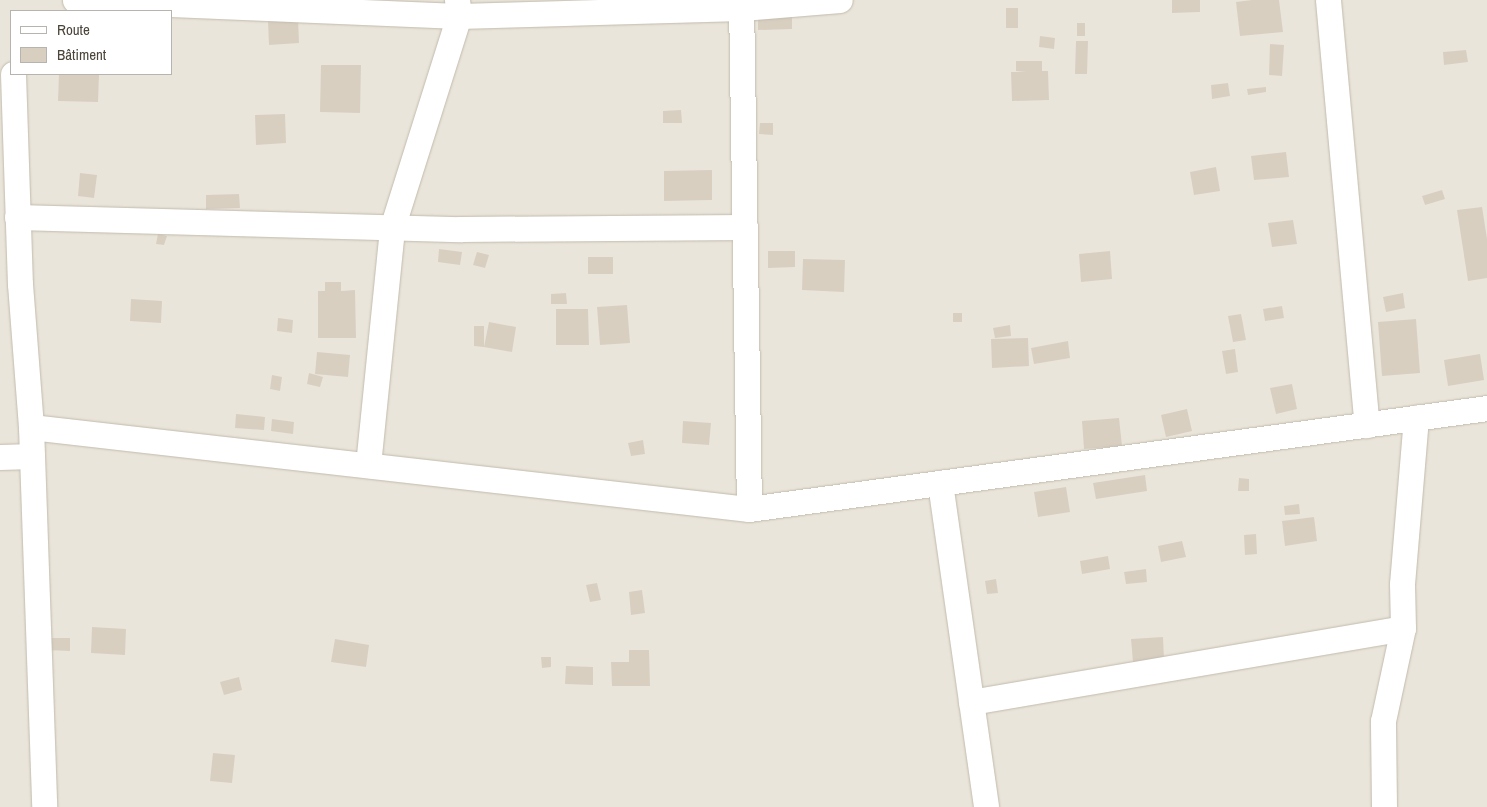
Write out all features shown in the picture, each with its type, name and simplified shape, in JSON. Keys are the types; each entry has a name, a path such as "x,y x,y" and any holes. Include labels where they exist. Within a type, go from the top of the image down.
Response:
{"street":[{"path":"75,0 458,8 741,4 840,0"},
{"path":"1328,0 1367,425"},
{"path":"741,4 749,509"},
{"path":"368,465 392,228 458,8"},
{"path":"14,75 20,284 31,427 44,807"},
{"path":"19,217 460,229 745,226"},
{"path":"31,427 749,509 1487,408"},
{"path":"1384,807 1383,721 1403,628 1402,584 1416,418"},
{"path":"0,457 32,456"},
{"path":"940,483 986,807"},
{"path":"971,702 1403,628"}],"shaded area":[{"path":"0,0 1487,0 1487,807 0,807"}],"building":[{"path":"1172,0 1200,0 1200,12 1172,13"},
{"path":"1279,0 1283,32 1240,36 1236,2"},
{"path":"1006,8 1018,8 1018,28 1006,28"},
{"path":"758,17 792,17 792,29 758,30"},
{"path":"298,18 299,43 269,45 268,21"},
{"path":"1077,23 1085,23 1085,36 1077,36"},
{"path":"1040,36 1055,38 1054,49 1039,47"},
{"path":"1076,41 1088,41 1087,74 1075,74"},
{"path":"1270,44 1284,45 1282,76 1269,75"},
{"path":"1466,50 1468,62 1444,65 1443,52"},
{"path":"1016,61 1042,61 1042,71 1048,71 1049,100 1012,101 1011,72 1026,72 1016,71"},
{"path":"321,65 361,65 360,113 320,112"},
{"path":"59,75 99,75 98,102 58,101"},
{"path":"1228,83 1230,96 1212,99 1211,85"},
{"path":"1266,87 1266,92 1248,95 1247,89"},
{"path":"681,110 682,123 663,123 663,111"},
{"path":"285,114 286,143 256,145 255,115"},
{"path":"760,123 773,123 773,135 759,134"},
{"path":"1286,152 1289,177 1254,180 1251,156"},
{"path":"1216,167 1220,191 1194,195 1190,172"},
{"path":"712,170 712,200 664,201 664,171"},
{"path":"80,173 97,175 94,198 78,196"},
{"path":"1442,190 1445,199 1425,205 1422,196"},
{"path":"239,194 240,208 206,209 206,195"},
{"path":"1482,207 1487,239 1487,278 1468,281 1457,210"},
{"path":"1293,220 1297,244 1272,247 1268,223"},
{"path":"158,234 167,236 164,245 156,244"},
{"path":"439,249 462,252 460,265 438,262"},
{"path":"768,251 795,251 795,267 768,268"},
{"path":"1110,251 1112,279 1081,282 1079,254"},
{"path":"477,252 489,255 485,268 473,265"},
{"path":"588,257 613,257 613,274 588,274"},
{"path":"803,259 845,260 844,292 802,290"},
{"path":"325,282 341,282 341,291 355,290 356,338 318,338 318,291 325,291"},
{"path":"566,293 567,304 551,304 551,294"},
{"path":"1403,293 1405,308 1386,312 1383,297"},
{"path":"131,299 162,301 161,323 130,321"},
{"path":"627,305 630,343 600,345 597,307"},
{"path":"1282,306 1284,318 1265,321 1263,309"},
{"path":"556,309 588,309 589,345 556,345"},
{"path":"953,313 962,313 962,322 953,322"},
{"path":"1241,314 1246,340 1233,342 1228,316"},
{"path":"278,318 293,320 292,333 277,331"},
{"path":"1416,319 1420,373 1382,376 1378,322"},
{"path":"489,322 516,327 512,352 484,347"},
{"path":"1010,325 1011,336 995,338 993,328"},
{"path":"474,326 484,326 484,347 474,346"},
{"path":"1028,338 1029,366 992,368 991,339"},
{"path":"1068,341 1070,358 1034,364 1031,348"},
{"path":"1235,349 1238,372 1226,374 1222,351"},
{"path":"317,352 350,355 348,377 315,374"},
{"path":"1480,354 1484,380 1448,386 1444,360"},
{"path":"309,373 323,377 320,387 307,384"},
{"path":"272,375 282,377 280,391 270,389"},
{"path":"1292,384 1297,409 1276,414 1270,388"},
{"path":"1187,409 1192,431 1166,437 1161,415"},
{"path":"236,414 265,417 264,430 235,428"},
{"path":"1119,418 1122,446 1084,449 1082,421"},
{"path":"272,419 294,422 293,434 271,431"},
{"path":"683,421 711,423 709,445 682,443"},
{"path":"643,440 645,454 631,456 628,443"},
{"path":"1145,475 1147,491 1096,499 1093,483"},
{"path":"1239,478 1249,479 1249,491 1238,491"},
{"path":"1066,487 1070,512 1038,517 1034,492"},
{"path":"1299,504 1300,514 1285,515 1284,506"},
{"path":"1314,517 1317,541 1285,546 1282,521"},
{"path":"1256,534 1257,554 1245,555 1244,535"},
{"path":"1182,541 1186,557 1161,562 1158,546"},
{"path":"1108,556 1110,569 1082,574 1080,561"},
{"path":"1146,569 1147,582 1126,584 1124,572"},
{"path":"996,579 998,593 987,594 985,581"},
{"path":"597,583 601,600 590,602 586,585"},
{"path":"642,590 645,613 631,615 629,592"},
{"path":"92,627 126,629 125,655 91,653"},
{"path":"1163,637 1164,660 1133,662 1131,639"},
{"path":"46,638 70,638 70,651 46,650"},
{"path":"335,639 369,645 366,667 331,662"},
{"path":"629,650 649,650 650,686 612,686 611,662 629,662"},
{"path":"541,657 551,657 551,667 542,668"},
{"path":"566,666 593,667 593,685 565,684"},
{"path":"239,677 242,690 224,695 220,682"},
{"path":"213,753 235,755 232,783 210,781"}]}
